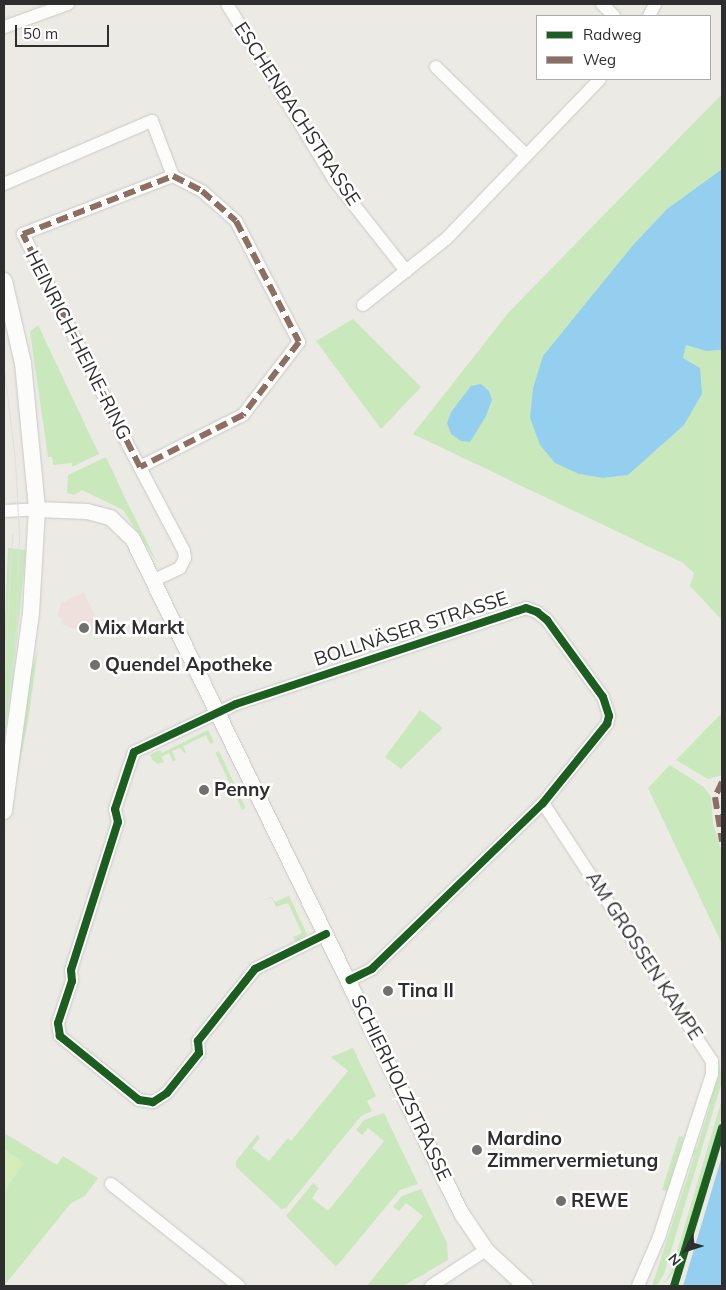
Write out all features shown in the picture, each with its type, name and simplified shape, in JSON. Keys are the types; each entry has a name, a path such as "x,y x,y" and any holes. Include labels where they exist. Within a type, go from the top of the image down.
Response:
{"main road":[{"path":"4,281 21,354 37,509 26,657 4,811"}],"street":[{"path":"4,27 65,4"},
{"name":"ESCHENBACHSTRASSE","path":"227,4 335,181 406,271"},
{"path":"602,4 613,15"},
{"path":"436,68 526,155"},
{"path":"364,305 446,239 599,80"},
{"path":"4,184 152,121 173,176 202,192 236,221 299,342 243,415 140,467"},
{"name":"HEINRICH-HEINE-RING","path":"154,580 180,568 185,558 23,234 173,176"},
{"path":"4,511 37,509"},
{"name":"SCHIERHOLZSTRASSE","path":"37,509 87,511 110,517 132,538 462,1213 486,1250 525,1286"},
{"name":"BOLLNÄSER STRASSE","path":"218,712 526,608 537,612 547,620 603,697 609,716 607,724 543,803 372,969 349,980"},
{"path":"218,712 134,752 115,808 118,822 72,970 72,981 58,1023 60,1036 138,1100 153,1102 167,1093 200,1053 198,1041 255,970 326,934"},
{"name":"AM GROSSEN KAMPE","path":"543,803 712,1061 712,1074 659,1237 638,1286"},
{"path":"111,1184 239,1286"},
{"path":"431,1286 486,1250"}],"shaded area":[{"path":"84,592 100,626 88,633 61,624 63,619 57,617 61,603"}],"green space":[{"path":"722,94 722,169 667,209 633,245 543,357 533,388 579,474 603,478 628,475 683,425 702,394 682,358 686,345 706,351 722,350 722,620 690,586 694,573 683,563 413,434 509,312"},
{"path":"353,319 421,387 381,429 316,341"},
{"path":"38,325 99,454 72,467 72,463 53,465 52,457 48,457 30,332"},
{"path":"106,457 158,564 123,510 82,490 74,495 67,493 68,475"},
{"path":"8,548 26,550 4,765 4,638"},
{"path":"38,649 28,722 6,829 31,673"},
{"path":"420,710 443,728 401,769 385,757"},
{"path":"722,713 722,775 708,779 676,760"},
{"path":"208,730 214,742 210,744 206,735 183,746 187,755 180,748 172,751 176,760 173,762 169,753 161,757 164,762 158,764 153,761 150,755 160,750 162,753"},
{"path":"219,751 246,808 242,810 215,753"},
{"path":"670,765 704,787 711,797 713,823 722,853 722,944 648,788"},
{"path":"289,896 307,934 296,943 293,937 302,933 288,903 276,907 272,898 262,901 272,897 275,902"},
{"path":"353,1048 376,1096 367,1101 372,1111 361,1116 286,1208 281,1209 236,1167 236,1161 257,1135 260,1138 252,1148 269,1161 288,1138 291,1141 348,1071 331,1057"},
{"path":"719,1061 722,1082 664,1274 657,1286 652,1286 694,1157 693,1151 697,1148 710,1105 708,1100 717,1080"},
{"path":"722,1099 722,1117 675,1270 662,1286 671,1272"},
{"path":"384,1113 418,1184 400,1190 336,1267 286,1216 313,1183 319,1188 312,1198 328,1211 384,1141 368,1128 362,1135 356,1130 364,1120"},
{"path":"4,1133 57,1165 63,1156 98,1178 85,1196 71,1203 4,1286"},
{"path":"679,1136 684,1137 668,1191 662,1190"},
{"path":"4,1149 24,1163 4,1192"},
{"path":"421,1189 447,1243 448,1260 403,1286 367,1286 423,1216 406,1203 399,1211 393,1207 402,1196"}],"water":[{"path":"722,169 722,350 706,351 686,345 683,358 700,368 702,394 684,425 628,475 603,478 579,474 555,463 540,445 530,418 533,388 543,356 633,245 667,209"},
{"path":"481,384 489,391 492,400 486,416 470,442 461,441 451,434 447,423 451,412 471,386"},
{"path":"722,1156 722,1286 683,1286"}],"tram line":[{"path":"4,370 15,459 19,536 16,630 4,747"},
{"path":"4,683 12,533"}],"marked path":[{"path":"173,176 202,191 236,221 299,342 243,415 140,467 23,234 173,176"},
{"path":"722,782 715,797 722,841"}],"cycle path":[{"path":"326,934 255,969 198,1041 199,1053 167,1093 153,1102 139,1100 60,1036 58,1023 72,981 71,970 118,822 115,809 134,752 236,704 526,608 537,612 547,620 603,697 609,716 607,724 543,803 372,969 349,980"},
{"path":"674,1286 722,1128"}],"place":[{"name":"Mix Markt","path":"84,628"},
{"name":"Quendel Apotheke","path":"95,665"},
{"name":"Penny","path":"204,790"},
{"name":"Tina II","path":"388,991"},
{"name":"Mardino Zimmervermietung","path":"477,1150"},
{"name":"REWE","path":"561,1201"}]}
